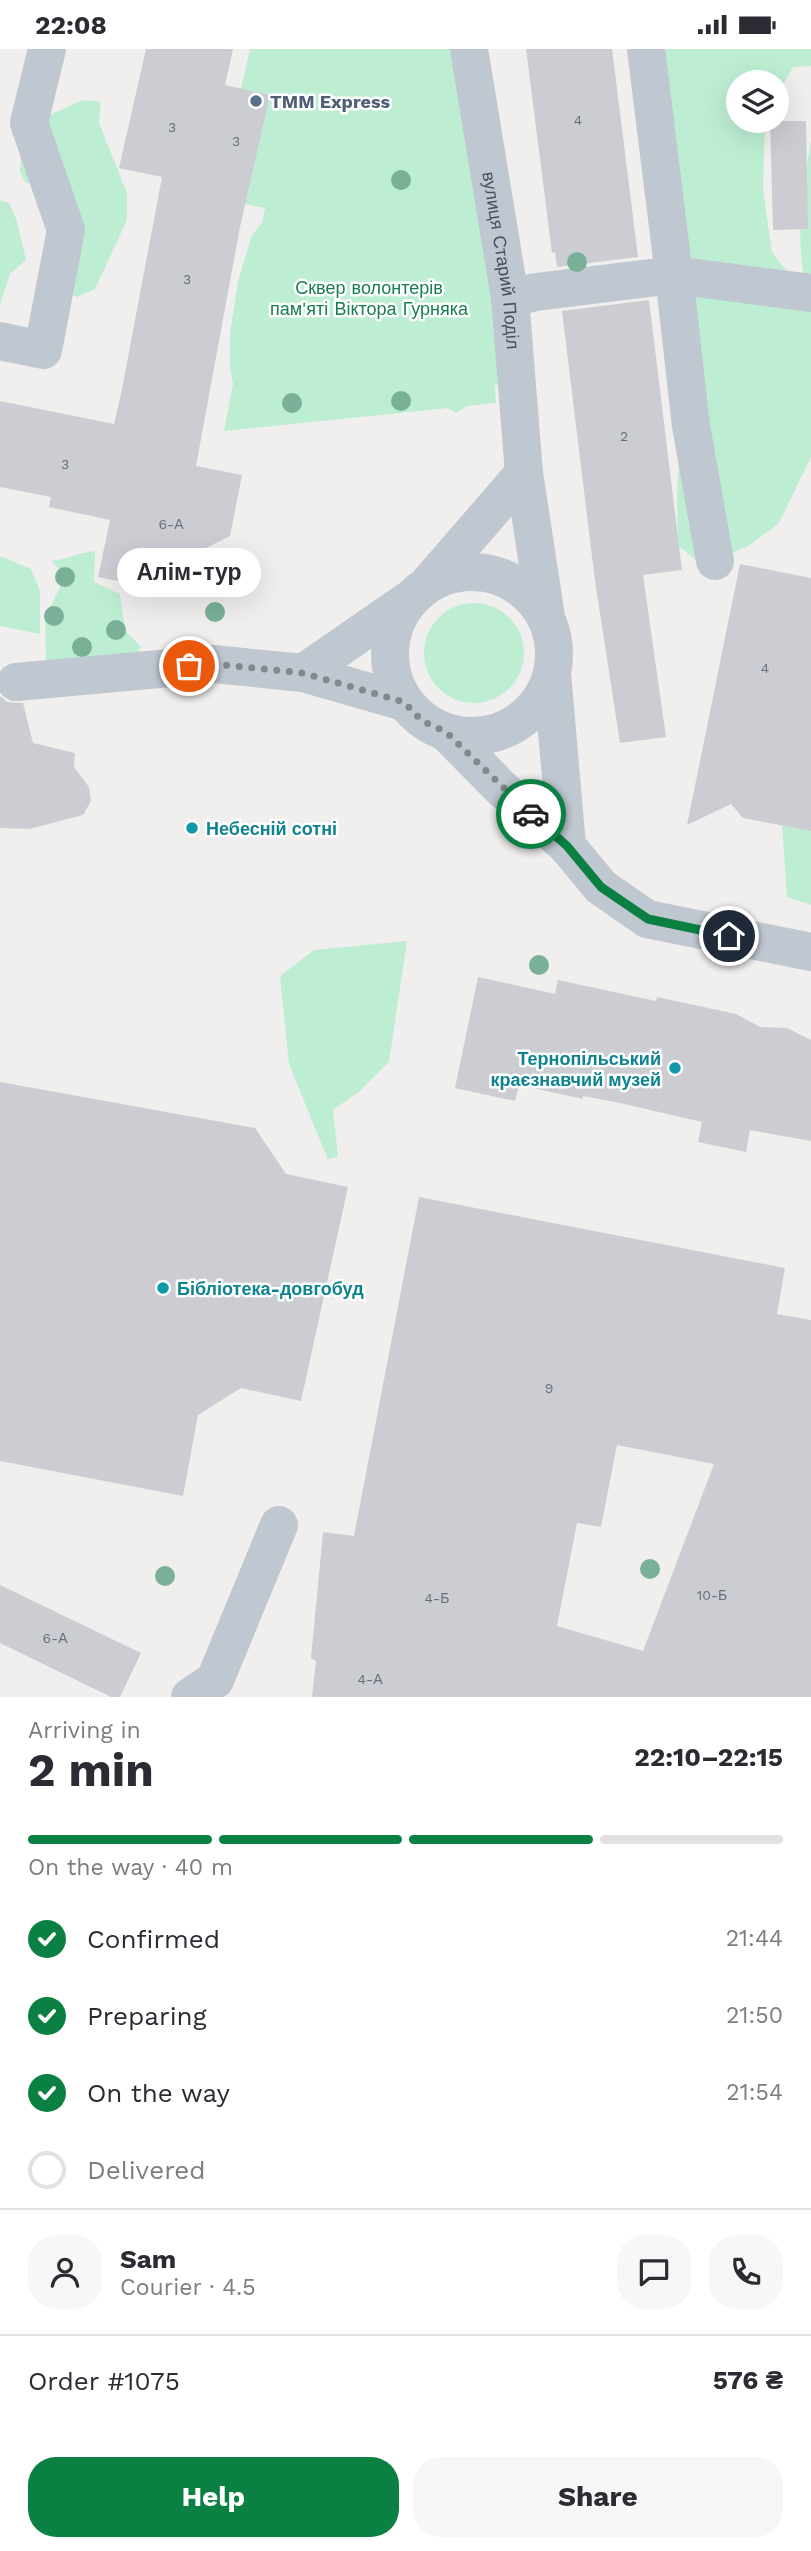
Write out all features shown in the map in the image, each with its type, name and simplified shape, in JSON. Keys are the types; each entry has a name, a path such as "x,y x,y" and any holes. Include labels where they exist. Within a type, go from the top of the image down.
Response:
{"street":[{"path":"0,341 43,351 66,230 29,123 47,49"},
{"name":"вулиця Старий Поділ","path":"469,49 510,298 524,473 546,617"},
{"path":"646,49 691,426 715,561"},
{"path":"510,298 536,292 674,275 811,293"},
{"path":"524,473 418,592 394,624 389,652 393,678 404,702 422,721 446,732 471,736 498,732 521,721 541,699 552,673"},
{"path":"303,673 418,592 457,572 486,571 512,581 530,594 546,617 555,645 552,673 567,846"},
{"path":"16,682 214,664 303,673 404,702"},
{"path":"446,732 500,787 567,846 601,887 648,919 811,952"},
{"path":"190,1697 215,1680 279,1525"}],"green space":[{"name":"Сквер волонтерів пам'яті Віктора Гурняка","path":"250,49 481,49 521,368 495,386 496,403 467,406 456,413 448,408 224,431 233,384 230,333 238,281 252,235 262,223 265,208 216,199"},
{"path":"655,49 811,49 811,66 793,67 789,74 789,70 726,70 726,133 765,133 763,189 772,252 789,274 811,312 811,457 779,523 750,545 704,566 678,546 679,459"},
{"path":"83,100 101,102 99,123 127,193 127,220 95,289 77,297 63,288 55,186 26,183 20,171 23,138 43,118"},
{"path":"811,141 811,294 805,279 800,241"},
{"path":"0,200 9,203 17,221 26,260 10,274 0,305"},
{"path":"95,551 94,582 120,594 125,630 141,647 134,658 46,661 45,617 65,577 52,561"},
{"path":"0,556 31,569 40,591 40,634 0,626"},
{"path":"474,603 502,611 516,625 524,653 516,681 502,695 474,703 446,695 432,681 424,653 432,625 446,611"},
{"path":"782,825 811,831 811,905 787,897"},
{"path":"407,941 389,1062 360,1091 333,1110 338,1156 328,1160 289,1064 280,976 314,950"}],"building":[{"path":"146,49 233,49 225,85 270,95 240,227 196,466 242,475 230,536 204,549 199,572 173,572 154,588 98,577 110,520 49,507 51,497 0,487 0,401 114,424 162,177 119,168"},
{"path":"526,49 612,49 638,257 557,267 555,252 552,253"},
{"path":"789,121 806,121 808,229 773,230 770,133 789,133"},
{"path":"649,300 682,570 643,575 666,737 620,743 595,581 562,311"},
{"path":"740,564 811,578 811,831 743,818 731,804 687,825"},
{"path":"0,696 7,702 23,703 33,743 75,753 74,767 89,787 91,801 83,815 29,829 0,828"},
{"name":"Тернопільський краєзнавчий музей","path":"478,977 555,994 558,980 656,1001 657,997 736,1014 760,1027 787,1028 811,1040 811,1141 750,1130 746,1152 698,1142 702,1122 620,1103 583,1096 583,1099 519,1085 515,1101 455,1088"},
{"name":"Бібліотека-довгобуд","path":"0,1082 255,1128 286,1174 348,1187 301,1401 241,1388 198,1415 183,1496 0,1461"},
{"path":"419,1197 785,1268 777,1314 811,1320 811,1697 312,1697 316,1661 311,1658 323,1532 354,1536","holes":["617,1445 714,1464 643,1651 557,1626 577,1523 601,1527"]},
{"path":"0,1585 141,1653 120,1697 111,1697 0,1643"}],"way so far":[{"path":"189,666 214,664 303,673 404,702 422,721 446,732 531,814"}],"place":[{"name":"TMM Express","path":"256,101"},
{"name":"Алім-тур","path":"189,666"},
{"name":"Небесній сотні","path":"192,828"},
{"name":"Тернопільський краєзнавчий музей","path":"675,1068"},
{"name":"Бібліотека-довгобуд","path":"163,1288"}],"route":[{"path":"531,814 567,846 601,887 648,919 729,936"}]}
